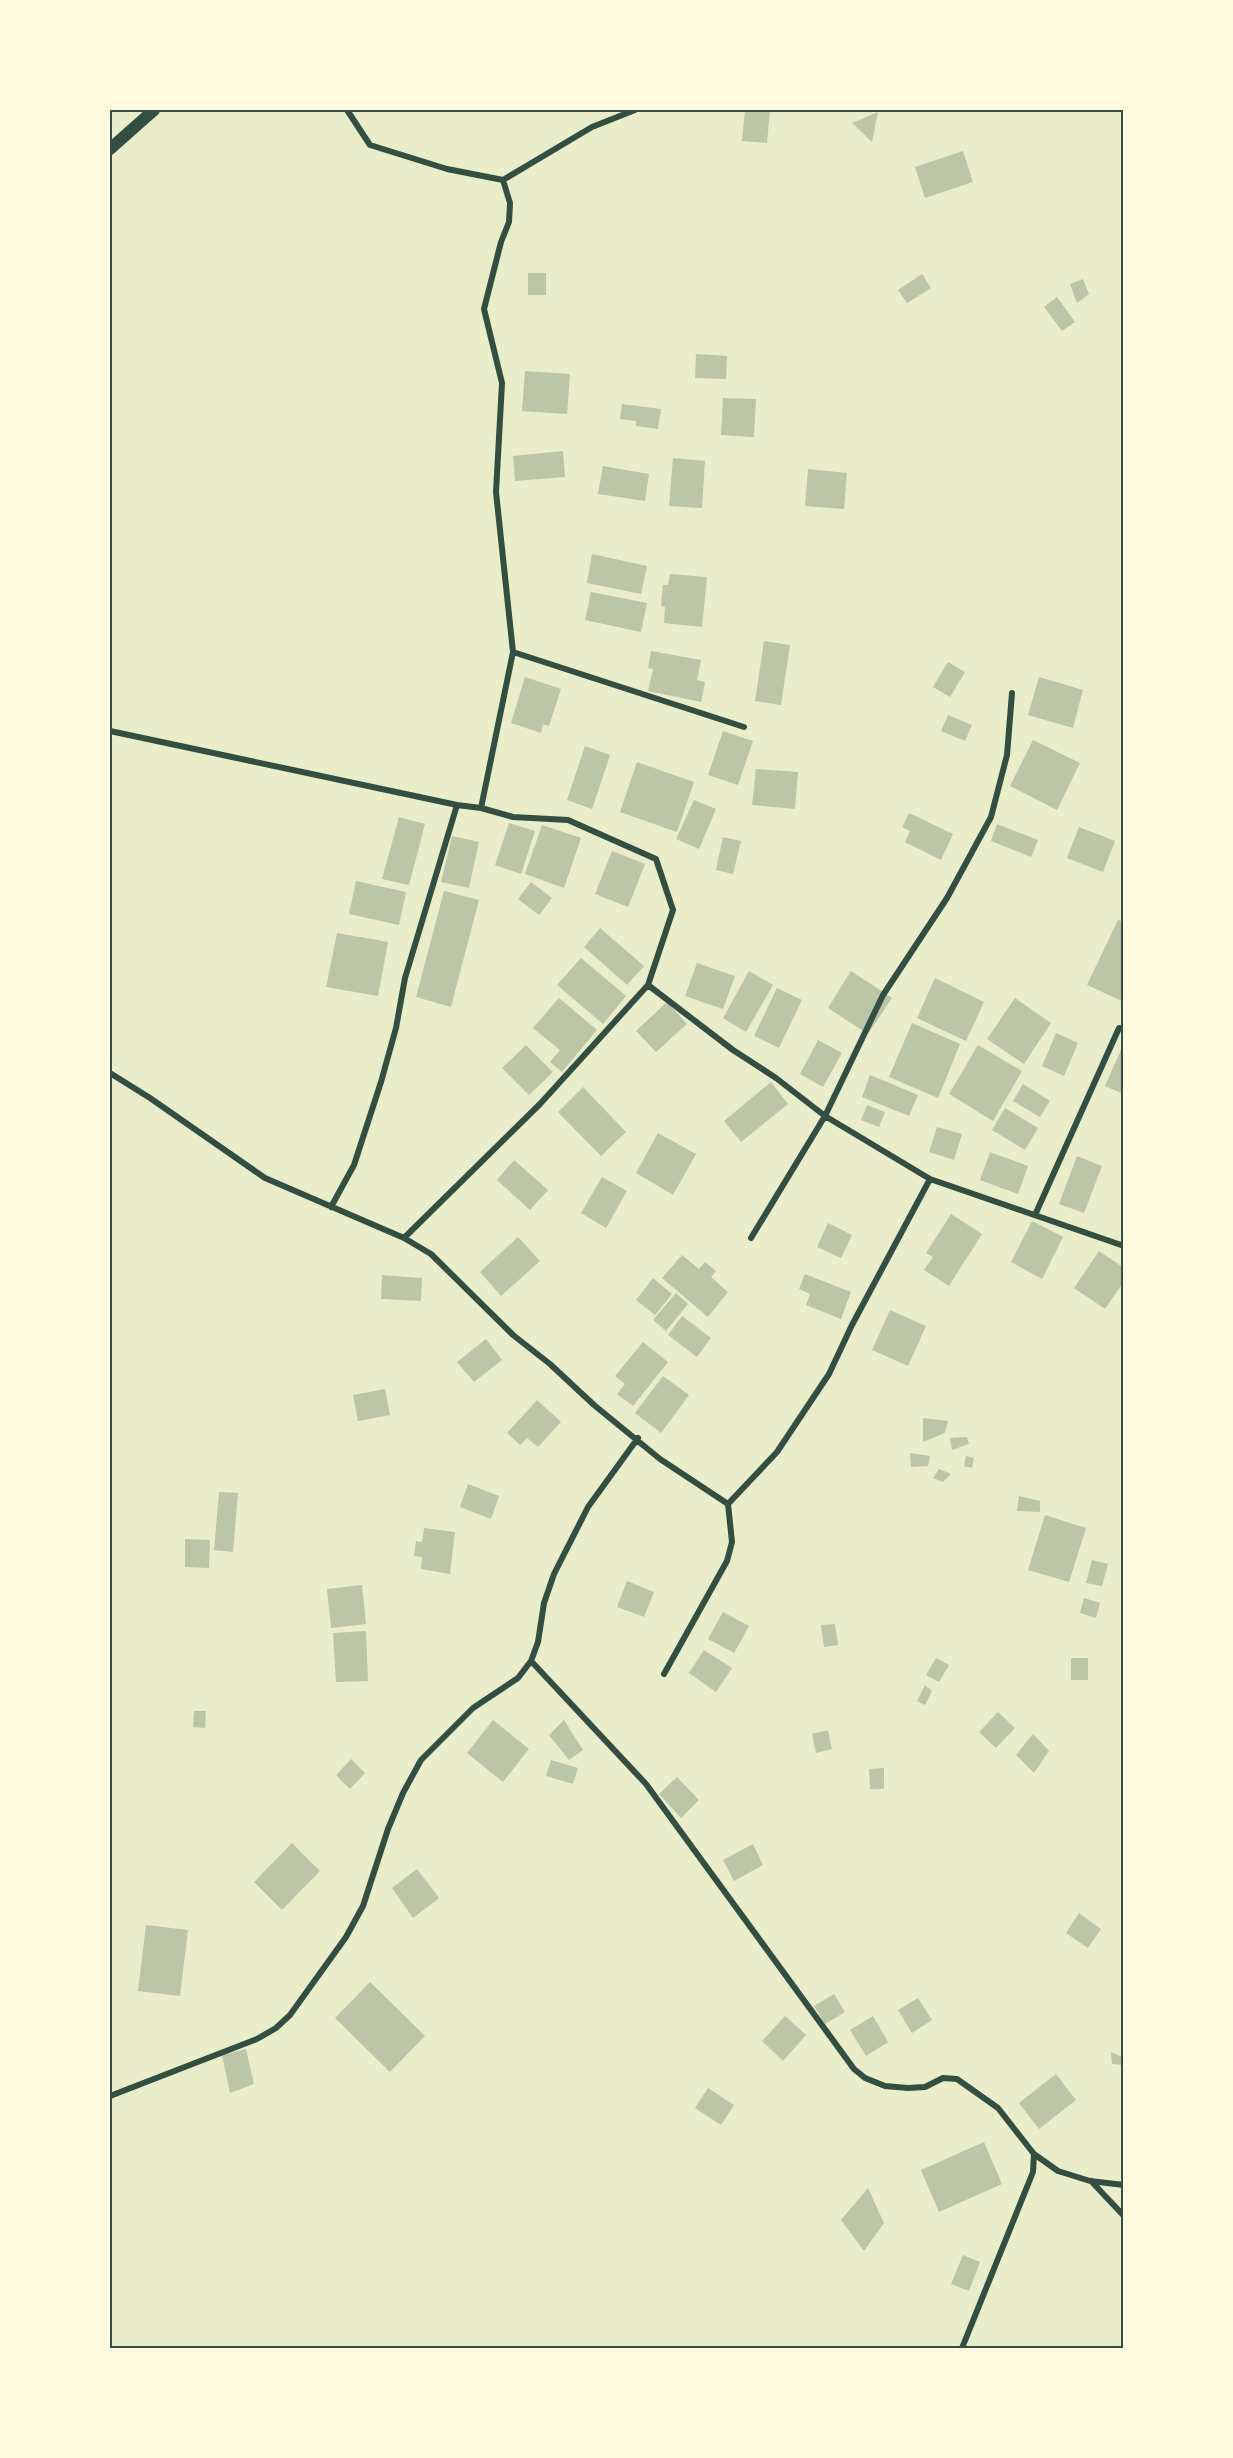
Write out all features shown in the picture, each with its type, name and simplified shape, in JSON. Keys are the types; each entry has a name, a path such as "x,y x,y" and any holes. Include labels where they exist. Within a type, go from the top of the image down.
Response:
{"main road":[{"path":"110,149 154,110"}],"street":[{"path":"347,110 370,145 447,169 503,180 592,127 635,110"},
{"path":"481,808 513,652 496,492 502,383 484,309 501,242 509,222 510,203 503,180"},
{"path":"513,652 744,727"},
{"path":"751,1238 825,1116 883,994 947,898 991,817 1007,755 1012,693"},
{"path":"110,731 481,808 513,817 568,820 656,859 673,910 648,985 540,1104 404,1238"},
{"path":"331,1207 354,1165 381,1082 396,1028 405,978 458,805"},
{"path":"648,985 825,1116 930,1179 1124,1246"},
{"path":"1035,1215 1119,1028 1124,1029"},
{"path":"110,1073 265,1178 404,1238 431,1254 513,1335 550,1364 594,1405 638,1438 660,1459 728,1504"},
{"path":"664,1674 727,1561 732,1542 728,1504 777,1452 829,1374 852,1325 930,1179"},
{"path":"110,2096 257,2039 276,2028 290,2015 346,1937 363,1906 388,1828 421,1760 473,1708 518,1678 531,1661 538,1642 544,1603 554,1574 588,1507 638,1438"},
{"path":"531,1661 646,1784 854,2069 865,2078 885,2086 925,2087 943,2078 957,2079 998,2109 1034,2154 1058,2170 1090,2181 1124,2186"},
{"path":"962,2349 1033,2172 1034,2154"},
{"path":"1090,2181 1124,2216"}],"building":[{"path":"745,110 770,110 767,143 742,141"},
{"path":"878,112 872,142 852,123"},
{"path":"963,151 973,182 925,198 915,167"},
{"path":"528,273 546,273 546,295 528,295"},
{"path":"922,274 931,288 907,303 898,290"},
{"path":"1083,279 1089,294 1077,303 1070,284"},
{"path":"1057,297 1075,322 1062,331 1044,307"},
{"path":"696,354 727,356 726,379 695,378"},
{"path":"525,371 570,374 567,414 522,411"},
{"path":"723,398 756,399 754,437 721,435"},
{"path":"622,404 661,409 658,429 636,426 636,421 620,419"},
{"path":"563,451 565,477 515,481 513,456"},
{"path":"673,458 705,461 702,508 669,506"},
{"path":"603,466 649,474 645,501 598,494"},
{"path":"808,469 847,473 844,509 805,506"},
{"path":"592,554 647,566 641,594 587,583"},
{"path":"670,574 707,577 702,627 664,623 665,607 661,606 663,585 668,585"},
{"path":"591,592 647,603 641,632 585,620"},
{"path":"764,641 790,645 781,705 755,701"},
{"path":"651,651 701,660 697,680 705,682 701,702 648,691 653,669 648,668"},
{"path":"948,662 965,672 950,697 933,687"},
{"path":"525,677 561,689 549,726 543,724 541,733 511,723"},
{"path":"1039,677 1083,690 1073,728 1028,715"},
{"path":"948,715 972,725 965,741 941,731"},
{"path":"723,731 753,741 738,785 708,775"},
{"path":"1033,740 1080,763 1057,810 1010,786"},
{"path":"585,746 610,755 592,809 567,800"},
{"path":"637,762 694,782 677,832 620,812"},
{"path":"756,769 798,772 795,809 752,805"},
{"path":"694,800 716,809 699,849 676,839"},
{"path":"909,813 953,834 941,860 905,842 910,831 902,827"},
{"path":"399,817 425,824 409,885 382,879"},
{"path":"509,823 535,831 521,874 495,865"},
{"path":"997,824 1038,840 1031,857 991,841"},
{"path":"542,825 581,838 564,888 525,874"},
{"path":"1079,827 1115,841 1103,872 1067,858"},
{"path":"452,836 479,842 469,888 441,882"},
{"path":"723,837 741,841 733,874 716,870"},
{"path":"612,851 645,864 628,907 595,894"},
{"path":"356,881 406,892 399,925 349,914"},
{"path":"531,882 552,898 539,915 518,899"},
{"path":"444,891 479,900 451,1007 416,997"},
{"path":"1118,920 1124,922 1124,1002 1087,985"},
{"path":"600,928 644,966 627,985 584,947"},
{"path":"337,933 388,942 378,996 326,987"},
{"path":"581,958 626,996 603,1024 557,985"},
{"path":"697,963 735,976 723,1009 685,996"},
{"path":"749,971 773,985 746,1032 723,1018"},
{"path":"851,971 892,998 868,1034 828,1008"},
{"path":"935,978 984,1002 966,1041 917,1018"},
{"path":"777,988 802,1000 779,1048 754,1036"},
{"path":"559,998 597,1030 562,1072 550,1062 560,1050 533,1028"},
{"path":"1015,998 1051,1023 1024,1064 987,1039"},
{"path":"667,1002 687,1024 656,1052 636,1031"},
{"path":"912,1023 960,1044 938,1098 889,1077"},
{"path":"1056,1033 1078,1043 1064,1076 1042,1066"},
{"path":"818,1040 842,1053 823,1087 800,1074"},
{"path":"1124,1043 1124,1094 1105,1086"},
{"path":"526,1045 553,1072 529,1095 502,1068"},
{"path":"978,1045 1022,1071 993,1121 949,1094"},
{"path":"870,1075 918,1095 909,1116 862,1097"},
{"path":"771,1082 788,1104 741,1142 724,1121"},
{"path":"1023,1084 1050,1101 1040,1117 1013,1101"},
{"path":"583,1087 626,1132 601,1156 558,1112"},
{"path":"867,1105 885,1112 879,1127 861,1120"},
{"path":"1005,1108 1038,1128 1025,1150 992,1130"},
{"path":"937,1127 962,1134 954,1160 929,1152"},
{"path":"658,1133 696,1154 673,1195 636,1173"},
{"path":"990,1152 1028,1166 1018,1194 980,1180"},
{"path":"1077,1156 1102,1166 1084,1213 1059,1204"},
{"path":"514,1160 548,1190 530,1210 497,1180"},
{"path":"602,1177 627,1191 606,1228 581,1213"},
{"path":"951,1214 982,1234 949,1286 924,1270 933,1257 926,1253"},
{"path":"1032,1221 1063,1237 1042,1279 1011,1262"},
{"path":"828,1223 852,1235 841,1258 817,1247"},
{"path":"518,1237 540,1261 501,1296 480,1272"},
{"path":"1099,1251 1124,1268 1124,1281 1105,1309 1074,1288"},
{"path":"682,1255 699,1269 705,1262 716,1271 711,1277 728,1292 708,1317 662,1278"},
{"path":"805,1274 851,1292 841,1319 806,1305 810,1294 799,1289"},
{"path":"382,1275 422,1278 421,1301 381,1299"},
{"path":"653,1278 672,1294 655,1315 636,1300"},
{"path":"676,1293 688,1304 666,1331 653,1320"},
{"path":"890,1310 926,1326 908,1366 872,1350"},
{"path":"682,1316 711,1338 697,1357 668,1335"},
{"path":"486,1339 502,1360 474,1382 457,1362"},
{"path":"643,1342 668,1362 633,1406 617,1394 625,1384 615,1376"},
{"path":"663,1376 689,1395 661,1433 635,1413"},
{"path":"385,1389 390,1415 358,1421 353,1395"},
{"path":"537,1400 561,1422 538,1447 527,1438 520,1445 507,1433"},
{"path":"923,1418 948,1421 945,1433 923,1442"},
{"path":"967,1437 969,1444 952,1450 950,1438"},
{"path":"910,1453 930,1456 928,1466 911,1467"},
{"path":"966,1456 974,1458 972,1468 964,1466"},
{"path":"939,1469 951,1474 943,1482 933,1478"},
{"path":"468,1484 499,1496 491,1519 460,1507"},
{"path":"219,1492 238,1493 233,1552 214,1550"},
{"path":"1019,1496 1040,1501 1040,1512 1017,1511"},
{"path":"1045,1515 1086,1528 1069,1582 1028,1570"},
{"path":"424,1528 455,1532 450,1574 421,1569 422,1557 414,1556 416,1541 422,1542"},
{"path":"185,1539 210,1540 209,1568 185,1567"},
{"path":"1092,1560 1108,1564 1102,1586 1086,1583"},
{"path":"627,1581 654,1592 644,1617 617,1607"},
{"path":"362,1585 366,1624 331,1628 327,1589"},
{"path":"1084,1598 1100,1603 1096,1618 1080,1613"},
{"path":"723,1612 749,1626 734,1653 708,1639"},
{"path":"835,1624 838,1645 824,1647 821,1625"},
{"path":"366,1631 368,1681 336,1682 333,1633"},
{"path":"704,1650 732,1668 716,1692 689,1673"},
{"path":"936,1658 949,1665 939,1682 926,1675"},
{"path":"1071,1658 1088,1658 1088,1680 1071,1680"},
{"path":"925,1685 932,1691 925,1705 917,1701"},
{"path":"194,1711 206,1711 205,1728 193,1727"},
{"path":"998,1712 1015,1728 996,1748 979,1732"},
{"path":"493,1720 529,1749 503,1782 467,1753"},
{"path":"564,1720 583,1750 569,1760 549,1735"},
{"path":"828,1730 832,1749 816,1753 812,1734"},
{"path":"1033,1734 1049,1751 1034,1773 1016,1755"},
{"path":"351,1759 365,1773 350,1789 336,1775"},
{"path":"551,1760 578,1768 573,1784 546,1776"},
{"path":"884,1768 884,1789 870,1789 869,1769"},
{"path":"677,1777 699,1800 681,1818 659,1794"},
{"path":"292,1843 320,1871 282,1910 254,1882"},
{"path":"753,1844 763,1865 734,1881 723,1860"},
{"path":"417,1869 439,1898 413,1918 392,1888"},
{"path":"1079,1913 1101,1929 1088,1948 1066,1933"},
{"path":"146,1925 188,1930 180,1996 138,1991"},
{"path":"370,1982 425,2036 390,2072 335,2018"},
{"path":"834,1994 845,2012 825,2024 814,2006"},
{"path":"918,1998 932,2020 912,2033 898,2010"},
{"path":"785,2016 806,2035 783,2061 762,2041"},
{"path":"873,2016 888,2042 866,2056 850,2030"},
{"path":"246,2049 254,2084 230,2093 222,2055"},
{"path":"1111,2052 1124,2058 1124,2065 1112,2064"},
{"path":"1056,2074 1076,2100 1039,2129 1019,2103"},
{"path":"708,2088 734,2105 721,2125 695,2108"},
{"path":"984,2142 1002,2184 939,2212 921,2170"},
{"path":"868,2188 884,2223 864,2251 841,2220"},
{"path":"963,2255 980,2262 969,2291 951,2284"}]}
